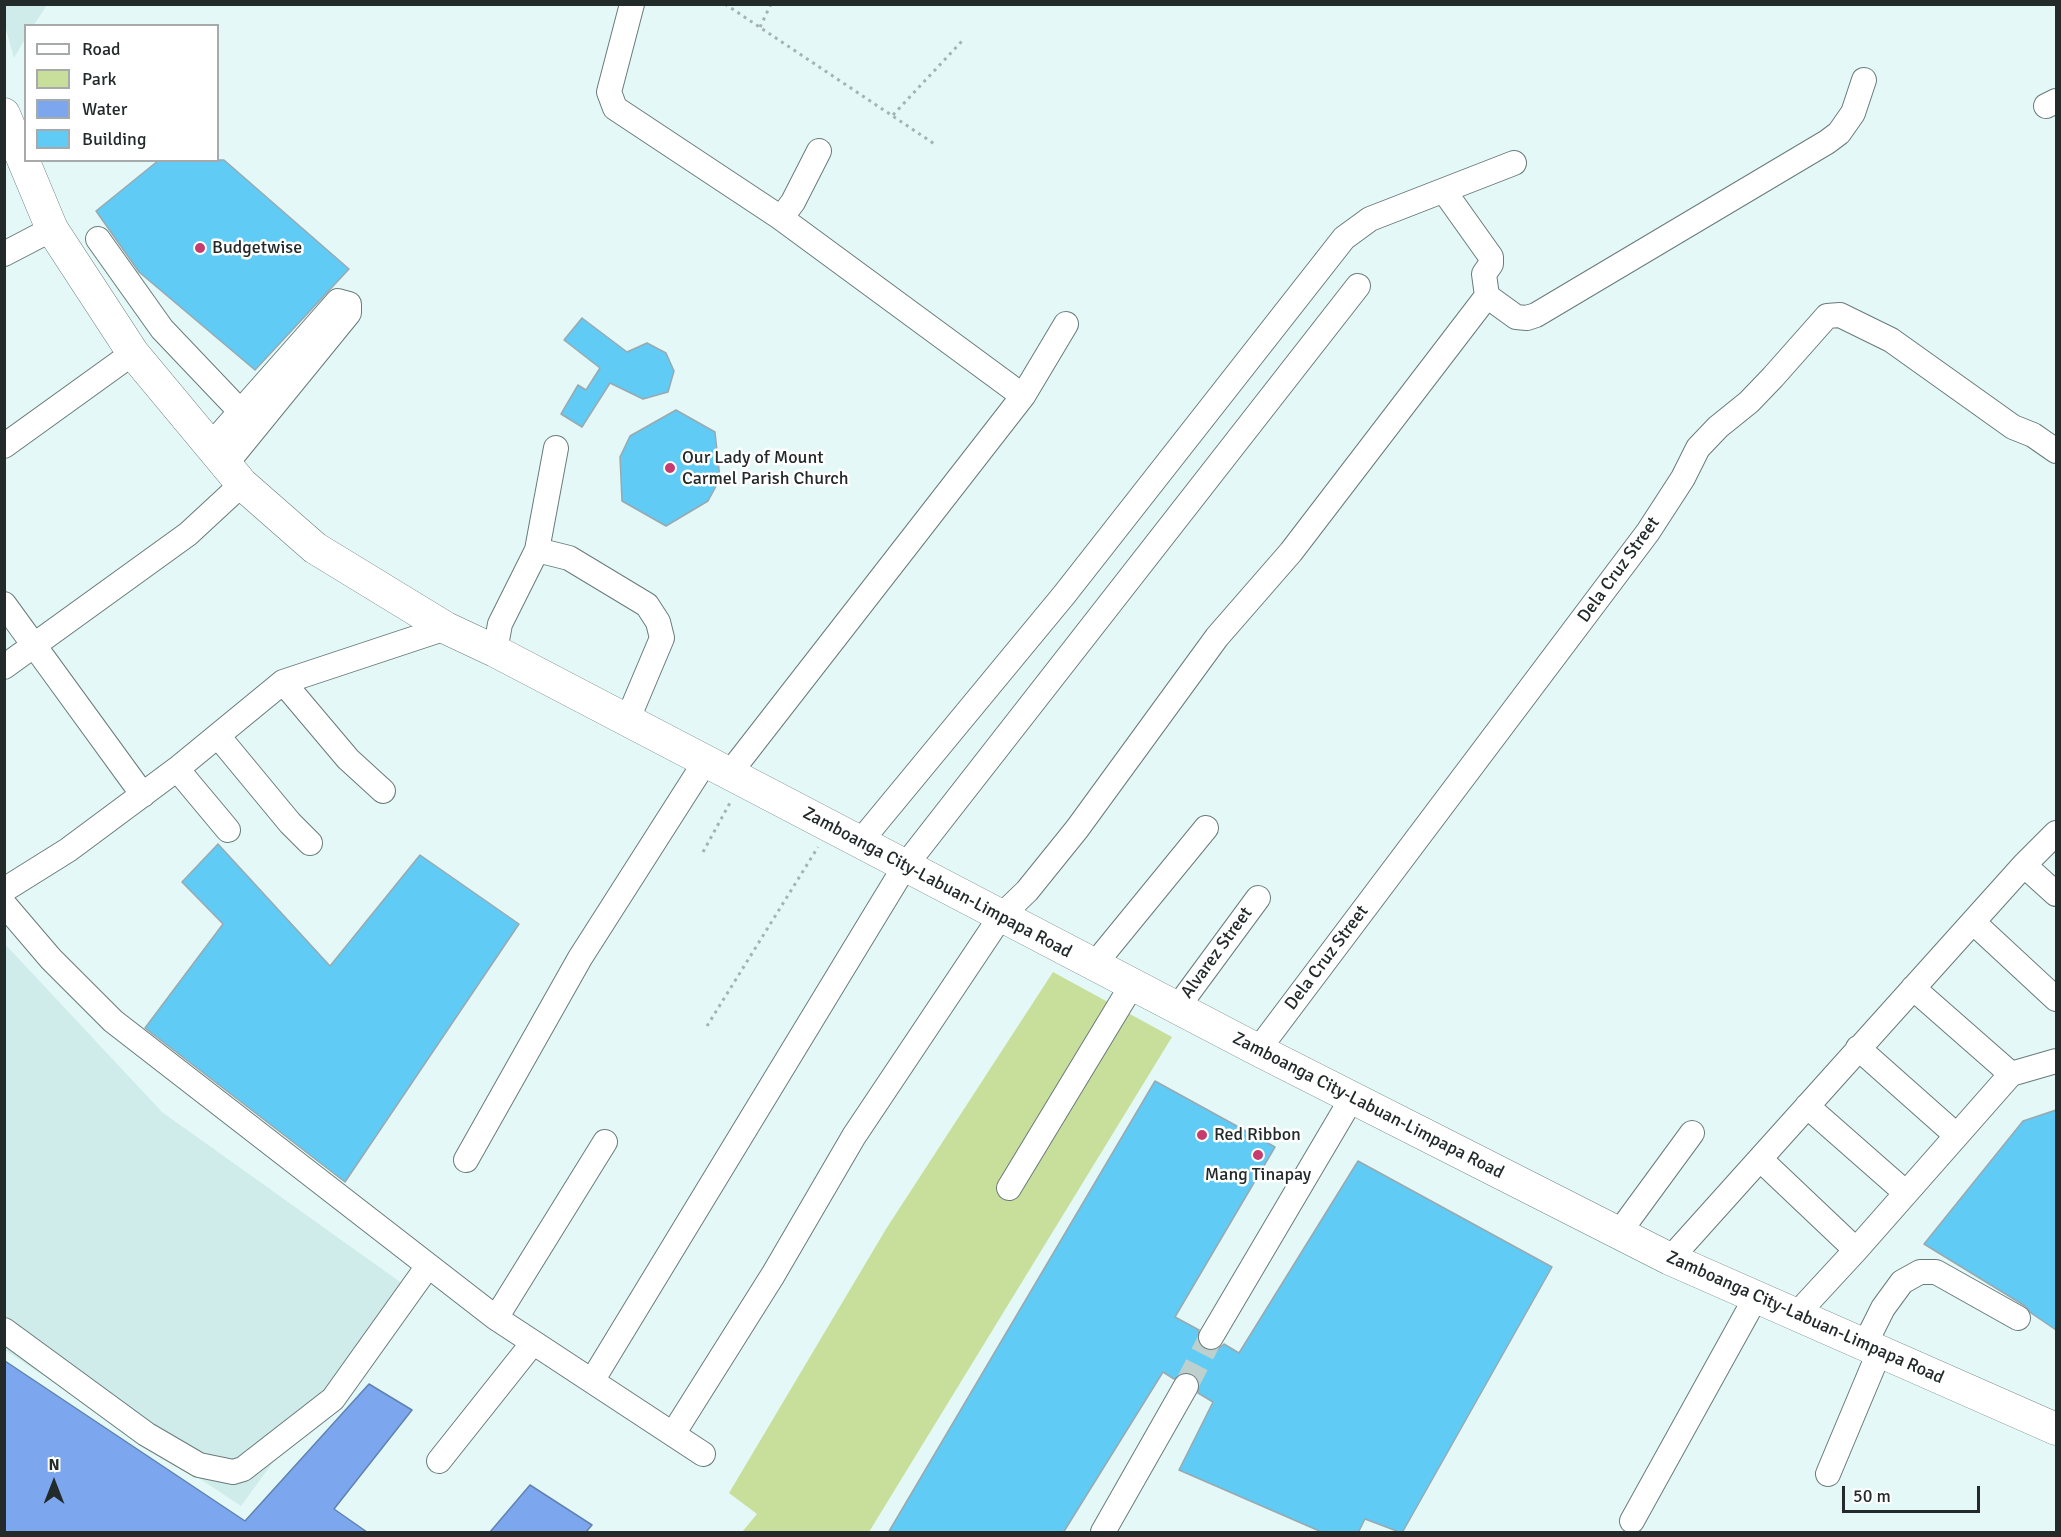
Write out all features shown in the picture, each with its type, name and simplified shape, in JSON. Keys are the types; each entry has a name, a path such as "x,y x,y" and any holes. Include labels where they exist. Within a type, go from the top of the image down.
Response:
{"main road":[{"name":"Zamboanga City-Labuan-Limpapa Road","path":"4,114 24,162"},
{"name":"Zamboanga City-Labuan-Limpapa Road","path":"24,162 52,229 132,353 226,465 315,548 446,628 495,651 1258,1050 1618,1233 1795,1316 1873,1347 2056,1429"}],"street":[{"path":"632,4 610,83 609,92 612,104 623,114 781,218 1023,396"},
{"path":"1487,296 1516,317 1527,318 1536,315 1827,142 1839,133 1853,113 1864,80"},
{"path":"781,218 793,202 819,151"},
{"path":"860,842 1064,595 1344,238 1370,219 1514,163"},
{"path":"673,1434 773,1275 854,1136 1001,916 1026,891 1077,829 1217,637 1291,552 1487,296 1484,274 1491,264 1491,257 1444,192"},
{"path":"4,254 52,229"},
{"path":"98,239 162,329 240,411"},
{"path":"592,1381 905,866 1358,286"},
{"path":"4,667 188,534 226,465 349,313 349,304 338,301 240,411 226,465"},
{"name":"Dela Cruz Street","path":"1258,1050 1648,532 1683,478 1698,448 1718,426 1749,402 1821,320 1827,316 1840,315 1891,340 2004,421 2033,435 2056,451"},
{"path":"466,1160 580,958 1023,396 1066,324"},
{"path":"4,446 132,353"},
{"path":"495,651 500,624 537,550 556,447"},
{"path":"537,550 569,558 647,605 658,622 662,638 627,721"},
{"path":"4,604 142,795"},
{"path":"4,890 68,850 177,769 283,682 446,628"},
{"path":"283,682 348,759 383,791"},
{"path":"218,736 290,824 310,843"},
{"path":"177,769 228,830"},
{"path":"1094,965 1206,828"},
{"path":"1670,1259 1858,1047 2056,833"},
{"path":"2024,865 2056,894"},
{"name":"Alvarez Street","path":"1177,1008 1258,898"},
{"path":"4,904 51,959 113,1021 496,1318 532,1344 704,1454"},
{"path":"1973,922 2056,999"},
{"path":"1009,1188 1132,984"},
{"path":"1913,988 2011,1074"},
{"path":"1858,1047 1956,1135"},
{"path":"1795,1316 2011,1074 2056,1061"},
{"path":"1211,1337 1352,1098"},
{"path":"1807,1106 1906,1193"},
{"path":"1618,1233 1692,1133"},
{"path":"496,1318 605,1142"},
{"path":"1760,1159 1856,1250"},
{"path":"4,1330 146,1434 199,1465 233,1472 243,1469 333,1399 428,1266"},
{"path":"1828,1474 1873,1347 1883,1308 1902,1282 1920,1272 1936,1272 2018,1318"},
{"path":"1632,1521 1756,1297"},
{"path":"440,1461 532,1344"},
{"path":"1103,1533 1186,1386"}],"path":[{"path":"725,4 936,145"},
{"path":"760,27 771,4"},
{"path":"893,115 962,41"},
{"path":"703,852 725,772"},
{"path":"706,1026 830,827"}],"shaded area":[{"path":"4,5 47,5 35,24 24,24 24,41 14,58 5,26"},
{"path":"4,943 162,1112 403,1284 241,1506 5,1350"}],"green space":[{"path":"1053,972 1172,1037 869,1532 742,1532 757,1514 729,1493 886,1229"}],"water":[{"path":"5,1361 245,1521 369,1384 412,1410 334,1509 367,1532 5,1532"},
{"path":"530,1485 592,1525 586,1532 490,1532"}],"building":[{"path":"219,160 224,160 349,269 255,370 139,272 96,211 157,162 219,162"},
{"path":"582,318 627,352 647,343 666,353 674,371 668,392 643,399 610,383 582,427 561,414 578,385 586,390 600,368 564,340"},
{"name":"Our Lady of Mount Carmel Parish Church","path":"676,410 715,432 720,479 708,501 666,526 622,501 620,457 630,436"},
{"path":"218,844 330,966 420,855 519,924 345,1182 145,1028 223,924 182,882"},
{"path":"1155,1081 1275,1147 1175,1317 1199,1330 1198,1343 1204,1350 1217,1350 1224,1344 1239,1353 1358,1161 1552,1267 1402,1533 1365,1519 1358,1533 1324,1533 1179,1470 1213,1402 1198,1393 1199,1379 1186,1372 1174,1379 1163,1372 1063,1533 888,1533"},
{"path":"2056,1110 2056,1330 2031,1313 2025,1306 1924,1244 2023,1121"}],"tunnel":[{"path":"1186,1386 1211,1337"}],"place":[{"name":"Budgetwise","path":"200,248"},
{"name":"Our Lady of Mount Carmel Parish Church","path":"670,468"},
{"name":"Red Ribbon","path":"1202,1135"},
{"name":"Mang Tinapay","path":"1258,1155"}]}
